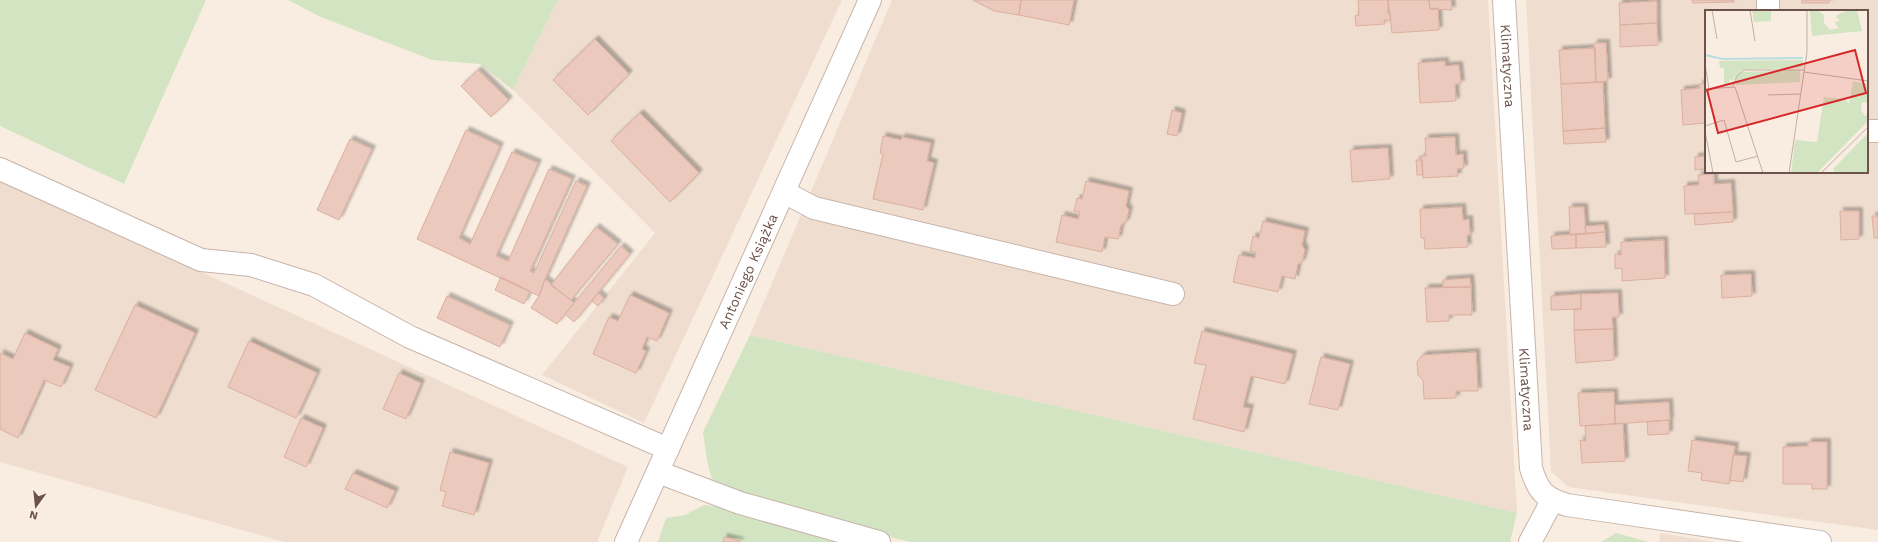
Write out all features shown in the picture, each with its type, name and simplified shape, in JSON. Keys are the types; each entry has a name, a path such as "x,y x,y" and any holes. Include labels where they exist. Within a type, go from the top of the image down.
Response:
{"street":[{"name":"Antoniego Książka","path":"626,542 870,0"},
{"name":"Klimatyczna","path":"1504,0 1531,468 1535,482 1542,493 1552,500 1567,505 1820,542"},
{"path":"0,169 201,260 251,265 314,285 410,337 668,449"},
{"path":"784,192 814,208 1173,294"},
{"path":"658,472 740,503 879,542"},
{"path":"1530,542 1552,500"}],"shaded area":[{"path":"558,0 842,0 644,423 542,375 655,233 513,90"},
{"path":"892,0 1488,0 1517,513 750,335"},
{"path":"1526,0 1878,0 1878,530 1568,487 1551,471"},
{"path":"0,180 628,467 597,542 284,542 0,462"},
{"path":"1660,533 1715,542 1659,542"}],"green space":[{"path":"0,0 206,0 124,184 0,126"},
{"path":"288,0 558,0 513,90 480,64 432,60 321,17"},
{"path":"750,335 1517,513 1510,542 910,542 817,519 713,484 707,461 703,432"},
{"path":"704,505 728,508 849,542 658,542 666,518 685,515"},
{"path":"1616,533 1649,542 1601,542"}],"building":[{"path":"973,0 1021,0 1019,15 994,11"},
{"path":"1021,0 1074,0 1069,25 1019,15"},
{"path":"1358,0 1388,0 1388,14 1390,13 1391,20 1384,20 1385,24 1356,26 1355,16 1359,15"},
{"path":"1388,0 1429,0 1430,9 1438,8 1439,30 1392,33"},
{"path":"1429,0 1451,0 1452,10 1430,9"},
{"path":"1692,0 1733,0 1734,2 1693,3"},
{"path":"1802,0 1829,0 1829,3 1802,3"},
{"path":"1657,1 1657,23 1620,25 1619,3"},
{"path":"1657,23 1658,45 1620,47 1620,25"},
{"path":"595,39 629,74 588,115 553,80"},
{"path":"1594,43 1606,43 1608,81 1596,82"},
{"path":"1595,48 1596,82 1561,84 1559,50"},
{"path":"1445,61 1445,66 1459,65 1461,84 1455,84 1456,101 1420,103 1418,63"},
{"path":"478,70 509,100 491,117 461,86"},
{"path":"1603,82 1605,128 1563,131 1561,84"},
{"path":"1699,84 1705,84 1705,123 1683,125 1681,90 1700,88"},
{"path":"1172,110 1182,113 1177,136 1167,134"},
{"path":"640,113 699,173 670,202 611,141"},
{"path":"1605,128 1606,142 1564,144 1563,131"},
{"path":"466,130 500,146 459,238 470,244 512,152 538,163 496,256 508,261 549,169 572,179 530,271 534,273 576,181 587,186 545,279 539,296 417,239"},
{"path":"883,136 901,140 902,137 931,143 927,161 934,163 923,210 873,199 883,154 880,153"},
{"path":"1455,137 1456,155 1463,154 1464,168 1457,169 1458,176 1423,178 1421,156 1426,156 1425,138"},
{"path":"350,139 372,149 339,220 317,210"},
{"path":"1388,148 1390,179 1352,182 1350,150"},
{"path":"1705,156 1705,169 1695,170 1695,157"},
{"path":"1416,160 1422,160 1423,175 1417,175"},
{"path":"1714,174 1714,184 1731,183 1733,212 1685,214 1684,186 1699,185 1698,175"},
{"path":"1086,181 1129,191 1126,206 1129,210 1126,222 1121,225 1118,239 1105,237 1102,252 1056,242 1062,215 1078,219 1080,212 1074,211 1077,198 1082,199"},
{"path":"1462,207 1463,220 1469,219 1470,235 1467,235 1468,247 1425,249 1424,238 1421,238 1420,209"},
{"path":"1569,207 1584,207 1586,234 1570,235"},
{"path":"1840,211 1859,211 1859,239 1841,240"},
{"path":"1733,212 1733,222 1695,225 1694,214"},
{"path":"1872,216 1878,216 1878,238 1874,238"},
{"path":"1263,221 1305,231 1302,245 1305,250 1302,262 1298,264 1295,279 1282,276 1278,292 1233,282 1239,255 1255,258 1256,252 1250,251 1253,236 1259,238"},
{"path":"1604,225 1605,232 1586,234 1585,226"},
{"path":"596,227 618,244 571,300 551,285"},
{"path":"1605,232 1606,247 1576,248 1576,234"},
{"path":"1576,234 1576,248 1552,249 1551,236"},
{"path":"1664,240 1665,278 1622,281 1622,268 1615,269 1615,254 1621,255 1621,242"},
{"path":"621,246 630,254 574,322 565,314"},
{"path":"1751,274 1752,296 1722,298 1721,275"},
{"path":"501,277 530,291 524,304 495,290"},
{"path":"1470,278 1471,287 1443,287 1443,280"},
{"path":"545,279 574,303 557,324 531,308 539,296"},
{"path":"1471,287 1472,315 1449,315 1449,321 1427,322 1425,288"},
{"path":"598,293 604,298 598,306 592,301"},
{"path":"1618,293 1619,317 1612,317 1613,329 1574,330 1574,309 1581,309 1581,294"},
{"path":"1581,294 1581,309 1551,310 1551,296"},
{"path":"630,295 669,313 657,341 647,337 642,349 646,351 636,373 593,354 609,317 618,321"},
{"path":"447,296 510,325 500,347 437,318"},
{"path":"135,305 195,333 156,418 95,390"},
{"path":"1613,329 1614,360 1576,363 1574,330"},
{"path":"1202,331 1293,354 1285,384 1251,376 1243,407 1250,408 1244,432 1193,419 1206,365 1194,363"},
{"path":"25,333 58,349 53,360 70,367 61,387 44,380 18,438 0,429 0,353 13,359"},
{"path":"249,341 317,373 296,418 228,387"},
{"path":"1476,352 1478,391 1456,391 1456,398 1424,399 1423,380 1418,375 1417,362 1423,355"},
{"path":"1321,357 1350,364 1338,410 1309,404"},
{"path":"399,373 421,383 406,419 383,409"},
{"path":"1614,392 1615,424 1580,426 1578,393"},
{"path":"1669,402 1670,420 1615,424 1615,405"},
{"path":"301,418 323,428 306,467 284,457"},
{"path":"1669,420 1669,434 1648,435 1647,422"},
{"path":"1623,423 1625,461 1582,463 1580,440 1586,441 1585,426"},
{"path":"1692,440 1735,446 1729,484 1701,480 1702,473 1688,471"},
{"path":"1808,442 1827,442 1827,489 1812,489 1812,484 1783,484 1783,447 1808,446"},
{"path":"450,452 489,463 474,515 442,506 446,492 440,490"},
{"path":"1733,455 1747,456 1743,482 1730,480"},
{"path":"353,473 395,491 387,508 345,489"},
{"path":"724,537 740,541 740,542 723,542"}]}
